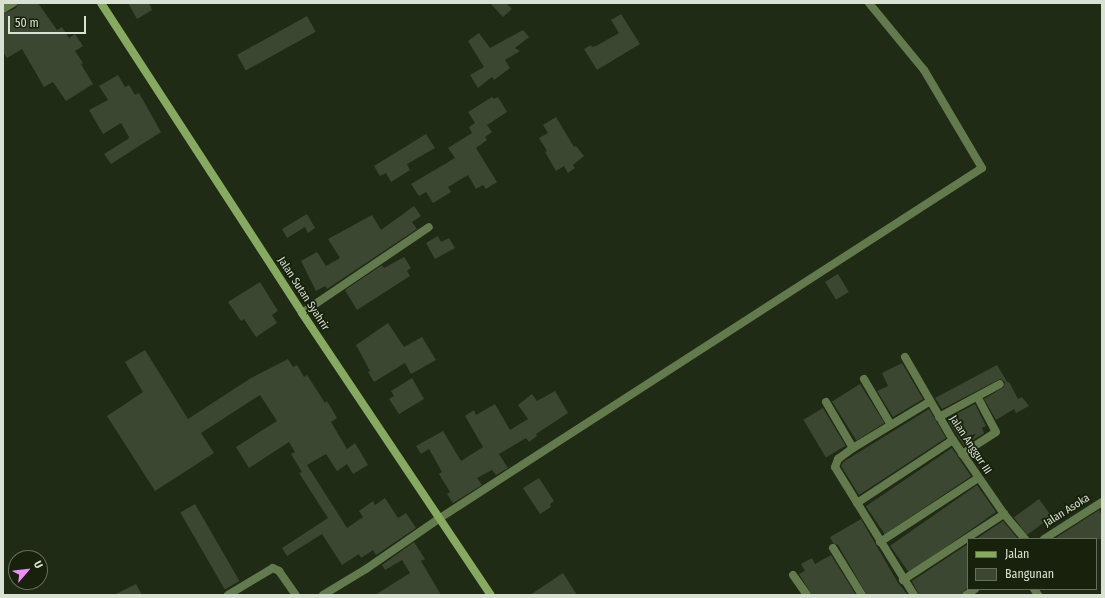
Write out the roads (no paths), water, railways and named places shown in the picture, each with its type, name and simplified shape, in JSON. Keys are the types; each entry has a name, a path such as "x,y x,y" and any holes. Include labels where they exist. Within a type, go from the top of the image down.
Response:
{"street":[{"path":"3,9 13,3"},
{"path":"323,595 366,569 440,518 982,168 924,70 869,3"},
{"name":"Jalan Sutan Syahrir","path":"102,4 302,313 491,595"},
{"path":"302,313 429,227"},
{"name":"Jalan Anggur III","path":"905,357 929,402 962,454 1004,514 1024,538"},
{"path":"864,380 891,425"},
{"path":"939,417 1000,384"},
{"path":"962,454 996,432 977,397"},
{"path":"826,402 853,448"},
{"path":"914,595 903,580 835,467 838,459 853,448 929,402"},
{"path":"857,503 953,440"},
{"path":"880,542 978,478"},
{"name":"Jalan Asoka","path":"1046,538 1102,503"},
{"path":"967,538 1004,514"},
{"path":"903,580 967,538"},
{"path":"833,548 862,595"},
{"path":"228,595 273,568 279,571 296,595"},
{"path":"793,575 807,595"}]}
